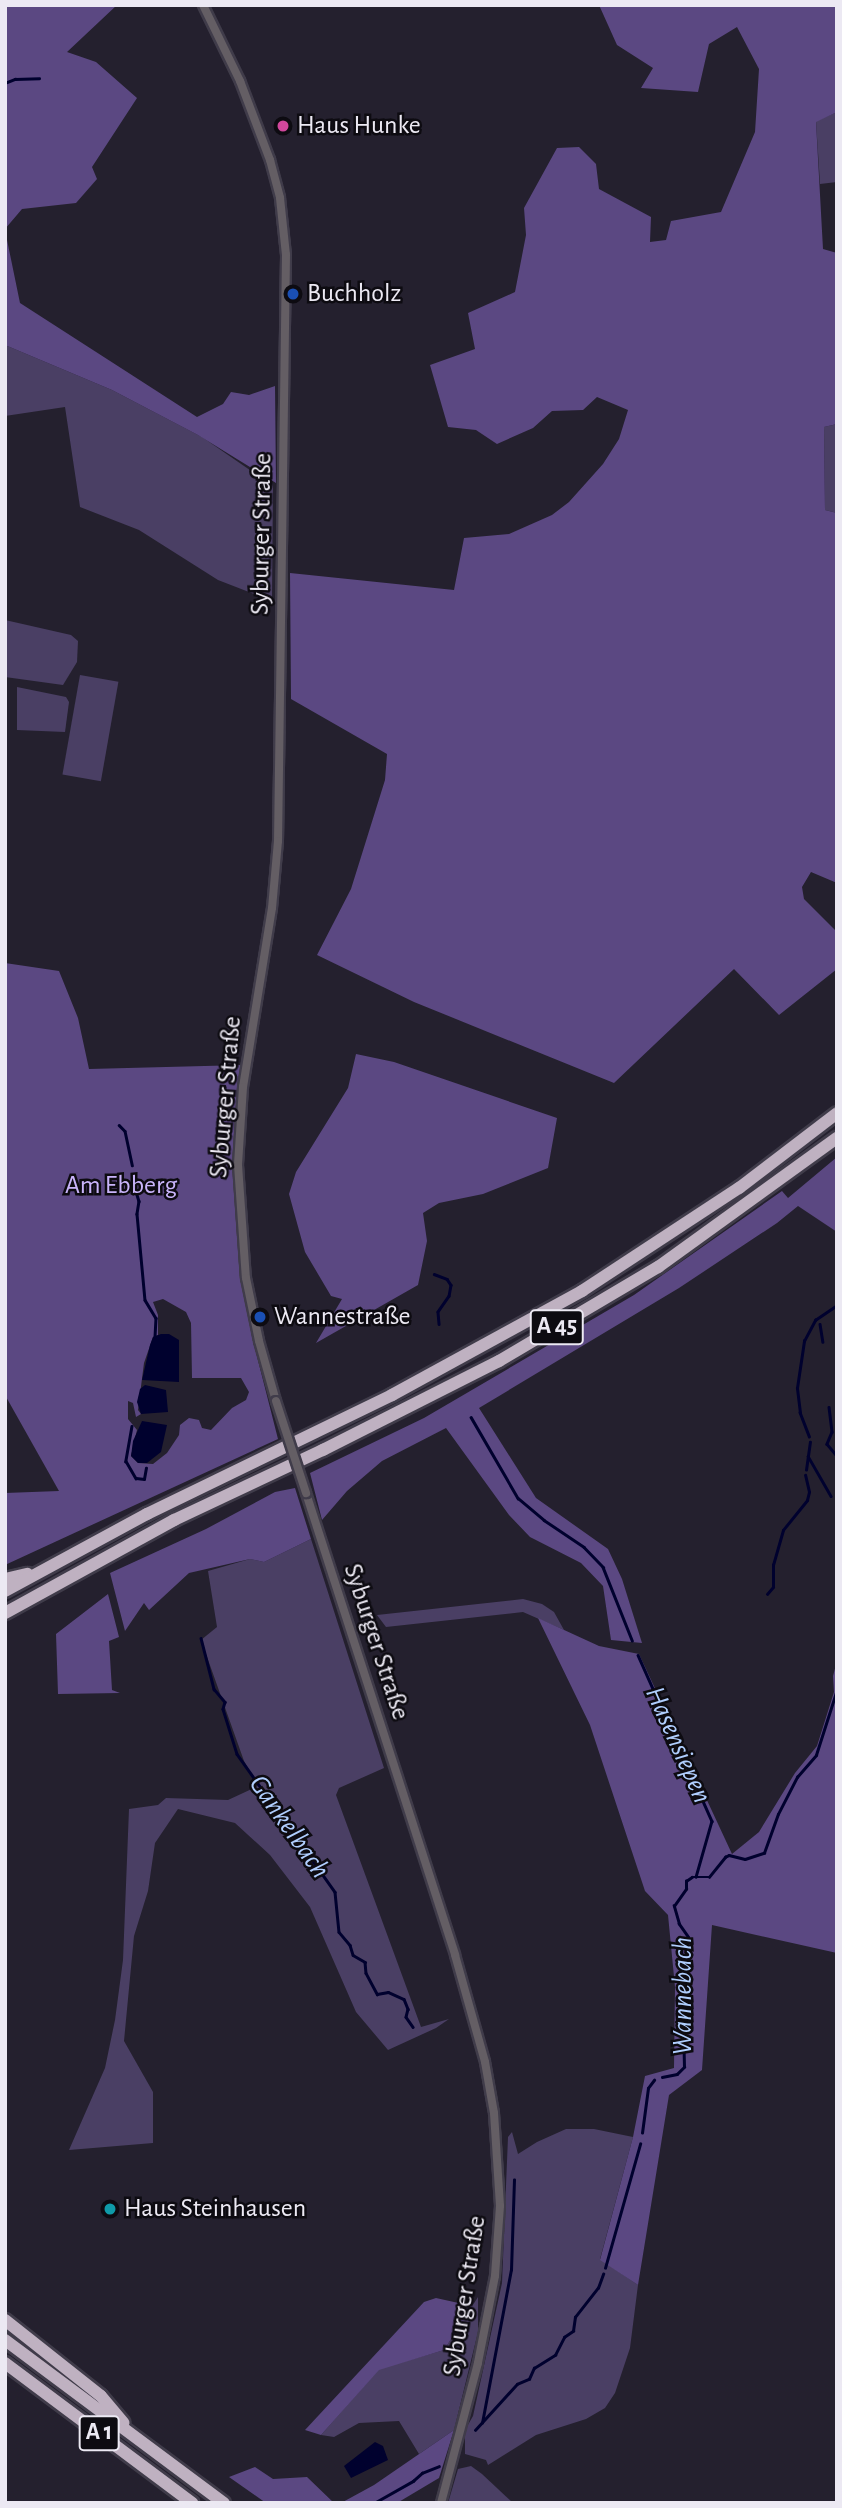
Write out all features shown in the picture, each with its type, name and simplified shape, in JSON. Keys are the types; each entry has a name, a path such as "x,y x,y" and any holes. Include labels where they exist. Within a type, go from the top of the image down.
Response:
{"highway":[{"name":"A 45","path":"5,1591 148,1514 391,1395 582,1291 727,1196 837,1112"},
{"name":"A 45","path":"5,1613 174,1520 395,1414 534,1341 659,1267 837,1138"},
{"path":"5,1620 257,1481"},
{"path":"5,1579 41,1571"},
{"path":"5,2320 101,2396 138,2439"},
{"name":"A 1","path":"5,2340 224,2503"},
{"name":"A 1","path":"5,2363 192,2503"}],"street":[{"name":"Syburger Straße","path":"202,5 240,81 270,160 279,198 286,256 278,841 272,908 243,1087 238,1165 246,1278 259,1341 276,1401 458,1967 485,2062 494,2113 500,2206 495,2276 478,2363 441,2503"}],"shaded area":[{"path":"837,112 837,182 820,184 816,121"},
{"path":"5,345 112,390 202,437 273,486 272,601 218,580 139,530 80,507 65,407 5,416"},
{"path":"837,424 837,513 825,510 824,427"},
{"path":"5,620 71,635 78,641 77,662 63,685 5,677"},
{"path":"80,675 118,682 101,781 62,774"},
{"path":"17,687 66,697 69,702 65,732 17,730"},
{"path":"311,1539 384,1768 339,1788 336,1795 421,2027 449,2019 436,2028 388,2050 356,2012 310,1907 270,1855 235,1823 178,1809 155,1843 148,1891 134,1936 124,2041 153,2092 153,2143 69,2150 105,2068 115,2020 123,1960 129,1809 158,1805 166,1798 228,1800 258,1786 244,1761 201,1640 217,1627 208,1571 250,1559 264,1562"},
{"path":"523,1599 542,1604 554,1612 564,1630 523,1612 386,1627 377,1615"},
{"path":"566,2129 594,2129 633,2137 600,2259 638,2285 630,2348 615,2393 605,2408 586,2419 536,2435 488,2465 486,2460 465,2454 465,2430 473,2416 502,2283 508,2137 512,2132 518,2154"},
{"path":"478,2297 478,2332 454,2430 419,2454 399,2421 359,2423 334,2437 321,2435 379,2369 444,2350"},
{"path":"471,2466 513,2503 448,2503 458,2469"}],"green space":[{"path":"5,5 117,5 67,52 96,62 137,98 92,167 97,179 76,203 22,209 5,229"},
{"path":"599,5 837,5 837,112 816,122 823,249 837,253 837,424 824,427 825,510 837,513 837,883 811,872 802,887 804,899 837,932 837,969 779,1015 734,969 614,1083 414,1002 317,955 351,889 385,780 387,754 291,699 290,573 454,590 464,538 509,534 552,515 569,502 603,464 619,439 628,410 597,397 583,410 552,411 533,428 497,444 476,430 448,427 430,365 475,349 468,313 515,292 526,235 524,208 557,148 579,147 596,164 599,189 651,217 650,242 666,240 671,221 721,212 755,132 759,69 737,27 709,44 698,92 641,88 653,68 617,45"},
{"path":"5,230 20,303 197,417 223,404 231,392 249,395 275,386 276,483 198,435 112,390 5,345"},
{"name":"Am Ebberg","path":"5,963 59,971 78,1018 89,1069 243,1065 241,1244 252,1337 278,1439 5,1565 5,1493 59,1491 5,1395","holes":["163,1299 186,1312 191,1323 192,1378 241,1378 249,1392 246,1400 232,1408 211,1430 202,1428 199,1420 189,1418 180,1425 179,1435 167,1453 153,1464 138,1463 131,1456 137,1430 128,1419 128,1401 133,1403 136,1417 141,1414 138,1410 144,1363 153,1337 158,1335 158,1315 153,1302"]},
{"path":"356,1054 394,1062 557,1118 548,1168 483,1194 439,1203 423,1213 427,1241 418,1285 316,1343 342,1299 331,1296 305,1252 289,1194 296,1172 348,1088"},
{"path":"837,1157 837,1232 798,1206 679,1288 479,1408 536,1498 608,1549 622,1579 642,1643 611,1640 603,1586 581,1563 530,1537 509,1515 446,1428 382,1461 347,1491 322,1520 310,1473 424,1418 634,1295 782,1191 788,1198"},
{"path":"295,1488 311,1539 264,1562 250,1559 189,1573 149,1610 144,1603 125,1631 110,1573 206,1529 275,1492"},
{"path":"108,1594 119,1637 109,1641 112,1690 120,1693 58,1694 56,1634"},
{"path":"538,1618 599,1646 639,1654 732,1854 759,1832 795,1773 817,1746 834,1692 833,1676 837,1661 837,1953 712,1925 702,2070 669,2095 638,2285 600,2260 633,2137 645,2076 674,2068 675,1987 668,1915 645,1891 590,1725"},
{"path":"436,2298 472,2306 444,2350 379,2370 321,2435 305,2430 424,2302"},
{"path":"454,2430 439,2478 397,2503 341,2503 374,2485"},
{"path":"255,2467 273,2479 307,2477 334,2503 266,2503 229,2477"}],"water":[{"path":"169,1334 179,1340 179,1382 142,1380 153,1337"},
{"path":"145,1385 166,1390 168,1412 141,1414 137,1402 140,1389"},
{"path":"142,1421 167,1425 161,1452 147,1463 138,1463 131,1456 133,1441"},
{"path":"375,2442 383,2446 388,2460 351,2478 344,2466"}],"waterway":[{"path":"5,83 15,79 39,78"},
{"name":"Gankelbach","path":"119,1125 125,1131 132,1165"},
{"name":"Gankelbach","path":"134,1185 139,1201 137,1214 145,1300 156,1318 155,1337"},
{"name":"Hasensiepen","path":"434,1274 447,1279 451,1285 449,1296 438,1312 439,1324"},
{"path":"809,1437 800,1413 797,1388 804,1341 815,1320 837,1305"},
{"path":"820,1324 823,1342"},
{"path":"829,1407 832,1432 827,1444 837,1456"},
{"name":"Hasensiepen","path":"471,1417 518,1498 544,1520 584,1547 603,1567 632,1640"},
{"name":"Gankelbach","path":"132,1426 126,1461 136,1478 144,1479 146,1468"},
{"path":"806,1470 810,1442"},
{"path":"808,1456 831,1496"},
{"path":"767,1594 773,1587 773,1565 783,1530 807,1500 809,1492 805,1475"},
{"name":"Gankelbach","path":"201,1638 214,1689 225,1702 223,1709 237,1754 335,1892 339,1932 350,1945 353,1955 365,1962 366,1973 377,1994 388,1992 404,1999 408,2009 406,2017 413,2027"},
{"name":"Hasensiepen","path":"638,1655 712,1821 696,1877"},
{"name":"Wannebach","path":"836,1676 837,1668"},
{"name":"Wannebach","path":"662,2077 677,2074 684,2067 681,1946 688,1937 679,1924 674,1906 686,1889 686,1881 692,1877 709,1877 725,1857 729,1855 745,1859 764,1853 778,1814 797,1777 816,1755 837,1689"},
{"name":"Wannebach","path":"642,2133 648,2088 654,2080"},
{"name":"Wannebach","path":"605,2268 640,2144"},
{"name":"Gankelbach","path":"482,2423 511,2270 514,2180"},
{"name":"Wannebach","path":"475,2430 517,2384 529,2379 534,2368 555,2355 564,2337 573,2331 575,2317 598,2288 603,2274"},
{"name":"Wannebach","path":"374,2503 422,2473 439,2466"}],"place":[{"name":"Haus Hunke","path":"283,126"},
{"name":"Buchholz","path":"293,294"},
{"name":"Wannestraße","path":"260,1317"},
{"name":"Haus Steinhausen","path":"110,2209"}]}
